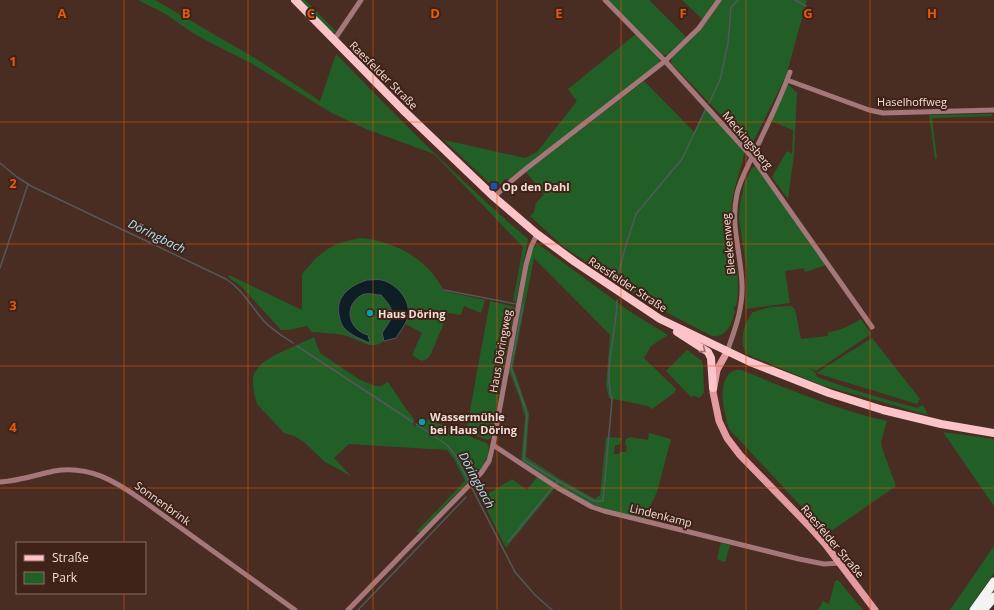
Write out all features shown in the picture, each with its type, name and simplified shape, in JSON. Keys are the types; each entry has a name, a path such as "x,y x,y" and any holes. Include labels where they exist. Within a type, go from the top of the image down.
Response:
{"highway":[{"path":"974,610 994,582"},
{"path":"982,610 994,590"},
{"path":"982,610 994,597"}],"main road":[{"name":"Raesfelder Straße","path":"295,0 441,148 537,234 575,262 660,319 727,352 717,370 713,388 716,413 727,438 740,455 808,524 840,563 875,610"},
{"path":"660,319 681,336 708,352 711,358 713,388"},
{"path":"727,352 796,381 857,402 941,424 994,433"}],"street":[{"path":"334,40 360,0"},
{"name":"Meckingsberg","path":"605,0 665,61 752,157 872,327"},
{"path":"494,197 522,172 665,61 699,28 719,0"},
{"name":"Bleekenweg","path":"727,352 736,326 742,300 742,284 735,230 736,203 740,183 790,72"},
{"name":"Haselhoffweg","path":"787,80 876,112 994,110"},
{"name":"Haus Döringweg","path":"348,610 481,473 489,461 526,264 537,234"},
{"name":"Lindenkamp","path":"493,445 558,488 592,507 799,559 824,564 840,563"},
{"name":"Sonnenbrink","path":"0,482 57,471 73,470 94,473 106,477 118,483 294,610"}],"green space":[{"path":"138,0 155,0 258,60 320,101 336,54 454,172 528,239 516,302 513,301 523,247 434,154 366,129 330,112 249,62 193,33 164,13"},
{"path":"298,0 305,0 337,32 331,33"},
{"path":"607,0 649,0 686,37 667,55 663,55"},
{"path":"682,0 716,0 702,19"},
{"path":"722,0 807,0 786,76 751,146 671,63 672,58 702,28"},
{"path":"636,34 659,58 659,63 509,179 505,179 502,184 493,186 444,140 525,158 537,152 577,101 568,89"},
{"path":"644,81 694,132 705,108 745,150 731,206 731,226 737,272 738,295 736,306 733,309 735,310 731,324 725,332 717,336 712,336 656,307 630,291 564,247 530,216 534,212 536,203 544,194 526,172"},
{"path":"788,84 797,93 794,155 788,199 772,177 787,151 792,154 793,130 771,121"},
{"path":"992,114 992,116 932,118 937,158 935,159 929,115"},
{"path":"757,167 826,265 805,272 804,268 785,271 790,303 746,309 747,273 739,218 744,184 752,168"},
{"path":"360,238 386,243 409,254 420,261 429,270 444,291 485,300 481,313 464,306 461,315 448,313 431,354 427,359 421,361 412,355 422,333 404,323 408,315 406,302 393,285 382,280 367,280 338,310 342,324 345,328 352,334 369,342 368,335 361,332 352,323 350,311 356,299 362,295 381,295 391,310 392,318 383,333 384,341 379,344 369,345 343,335 312,332 307,326 289,330 281,330 241,286 228,277 229,275 302,310 302,274 316,258 326,250 339,243"},
{"path":"538,244 629,311 668,335 651,346 644,358 676,389 675,392 652,409 648,406 609,398 606,386 610,335 534,258 513,366 529,414 526,457 595,499 600,495 606,437 622,438 619,445 615,445 614,454 626,452 626,439 630,437 648,440 649,433 671,439 657,492 644,519 605,509 583,500 521,461 525,417 519,396 509,371 530,258 534,247"},
{"path":"490,301 515,307 491,438 487,440 466,432"},
{"path":"791,306 795,309 801,339 828,336 828,332 841,329 861,319 871,334 816,371 808,368 815,372 817,377 867,394 917,408 923,405 928,415 821,385 746,354 743,344 744,332 747,321 753,312 771,307"},
{"path":"314,337 320,353 360,380 376,386 381,386 388,382 415,420 412,421 415,427 418,423 423,426 427,419 486,443 489,446 488,455 483,466 420,532 416,532 465,481 454,459 447,450 349,444 334,458 351,476 325,462 304,442 294,436 284,433 257,404 254,393 253,377 262,363 275,355"},
{"path":"872,338 920,399 917,404 816,373"},
{"path":"687,350 702,361 704,392 700,398 694,396 691,397 666,371"},
{"path":"735,370 741,370 831,405 887,421 881,442 896,486 827,534 729,429 723,405 723,388 725,380 729,374"},
{"path":"943,432 994,439 994,506"},
{"path":"537,477 555,488 506,548 481,498 512,479 527,490"},
{"path":"721,543 730,545 725,562 717,559"},
{"path":"994,546 994,573 968,610 950,610"},
{"path":"838,580 863,610 818,610 823,601 829,604 835,581"}],"water":[{"path":"367,280 380,280 388,282 398,289 405,299 408,316 396,338 384,341 382,333 391,318 392,310 381,295 362,295 356,299 350,311 352,323 361,332 368,335 370,343 351,334 342,324 338,308 339,302 350,288"}],"waterway":[{"path":"709,103 720,80 728,43 731,7 738,0"},
{"path":"795,0 806,6"},
{"path":"617,279 636,214 682,159 706,109"},
{"name":"Döringbach","path":"0,163 31,186 226,279 242,293 266,324 293,343"},
{"path":"0,268 28,184"},
{"path":"444,290 516,304"},
{"path":"558,481 594,501 603,501 612,400 609,375 617,300"},
{"path":"508,542 558,481 524,460 527,416 511,368 523,305"},
{"name":"Döringbach","path":"297,346 413,422"},
{"name":"Döringbach","path":"416,424 447,445 455,455 515,572 535,595 552,610"},
{"path":"358,610 466,497"}],"place":[{"name":"Op den Dahl","path":"494,186"},
{"name":"Haus Döring","path":"370,313"},
{"name":"Wassermühle bei Haus Döring","path":"422,422"}]}
